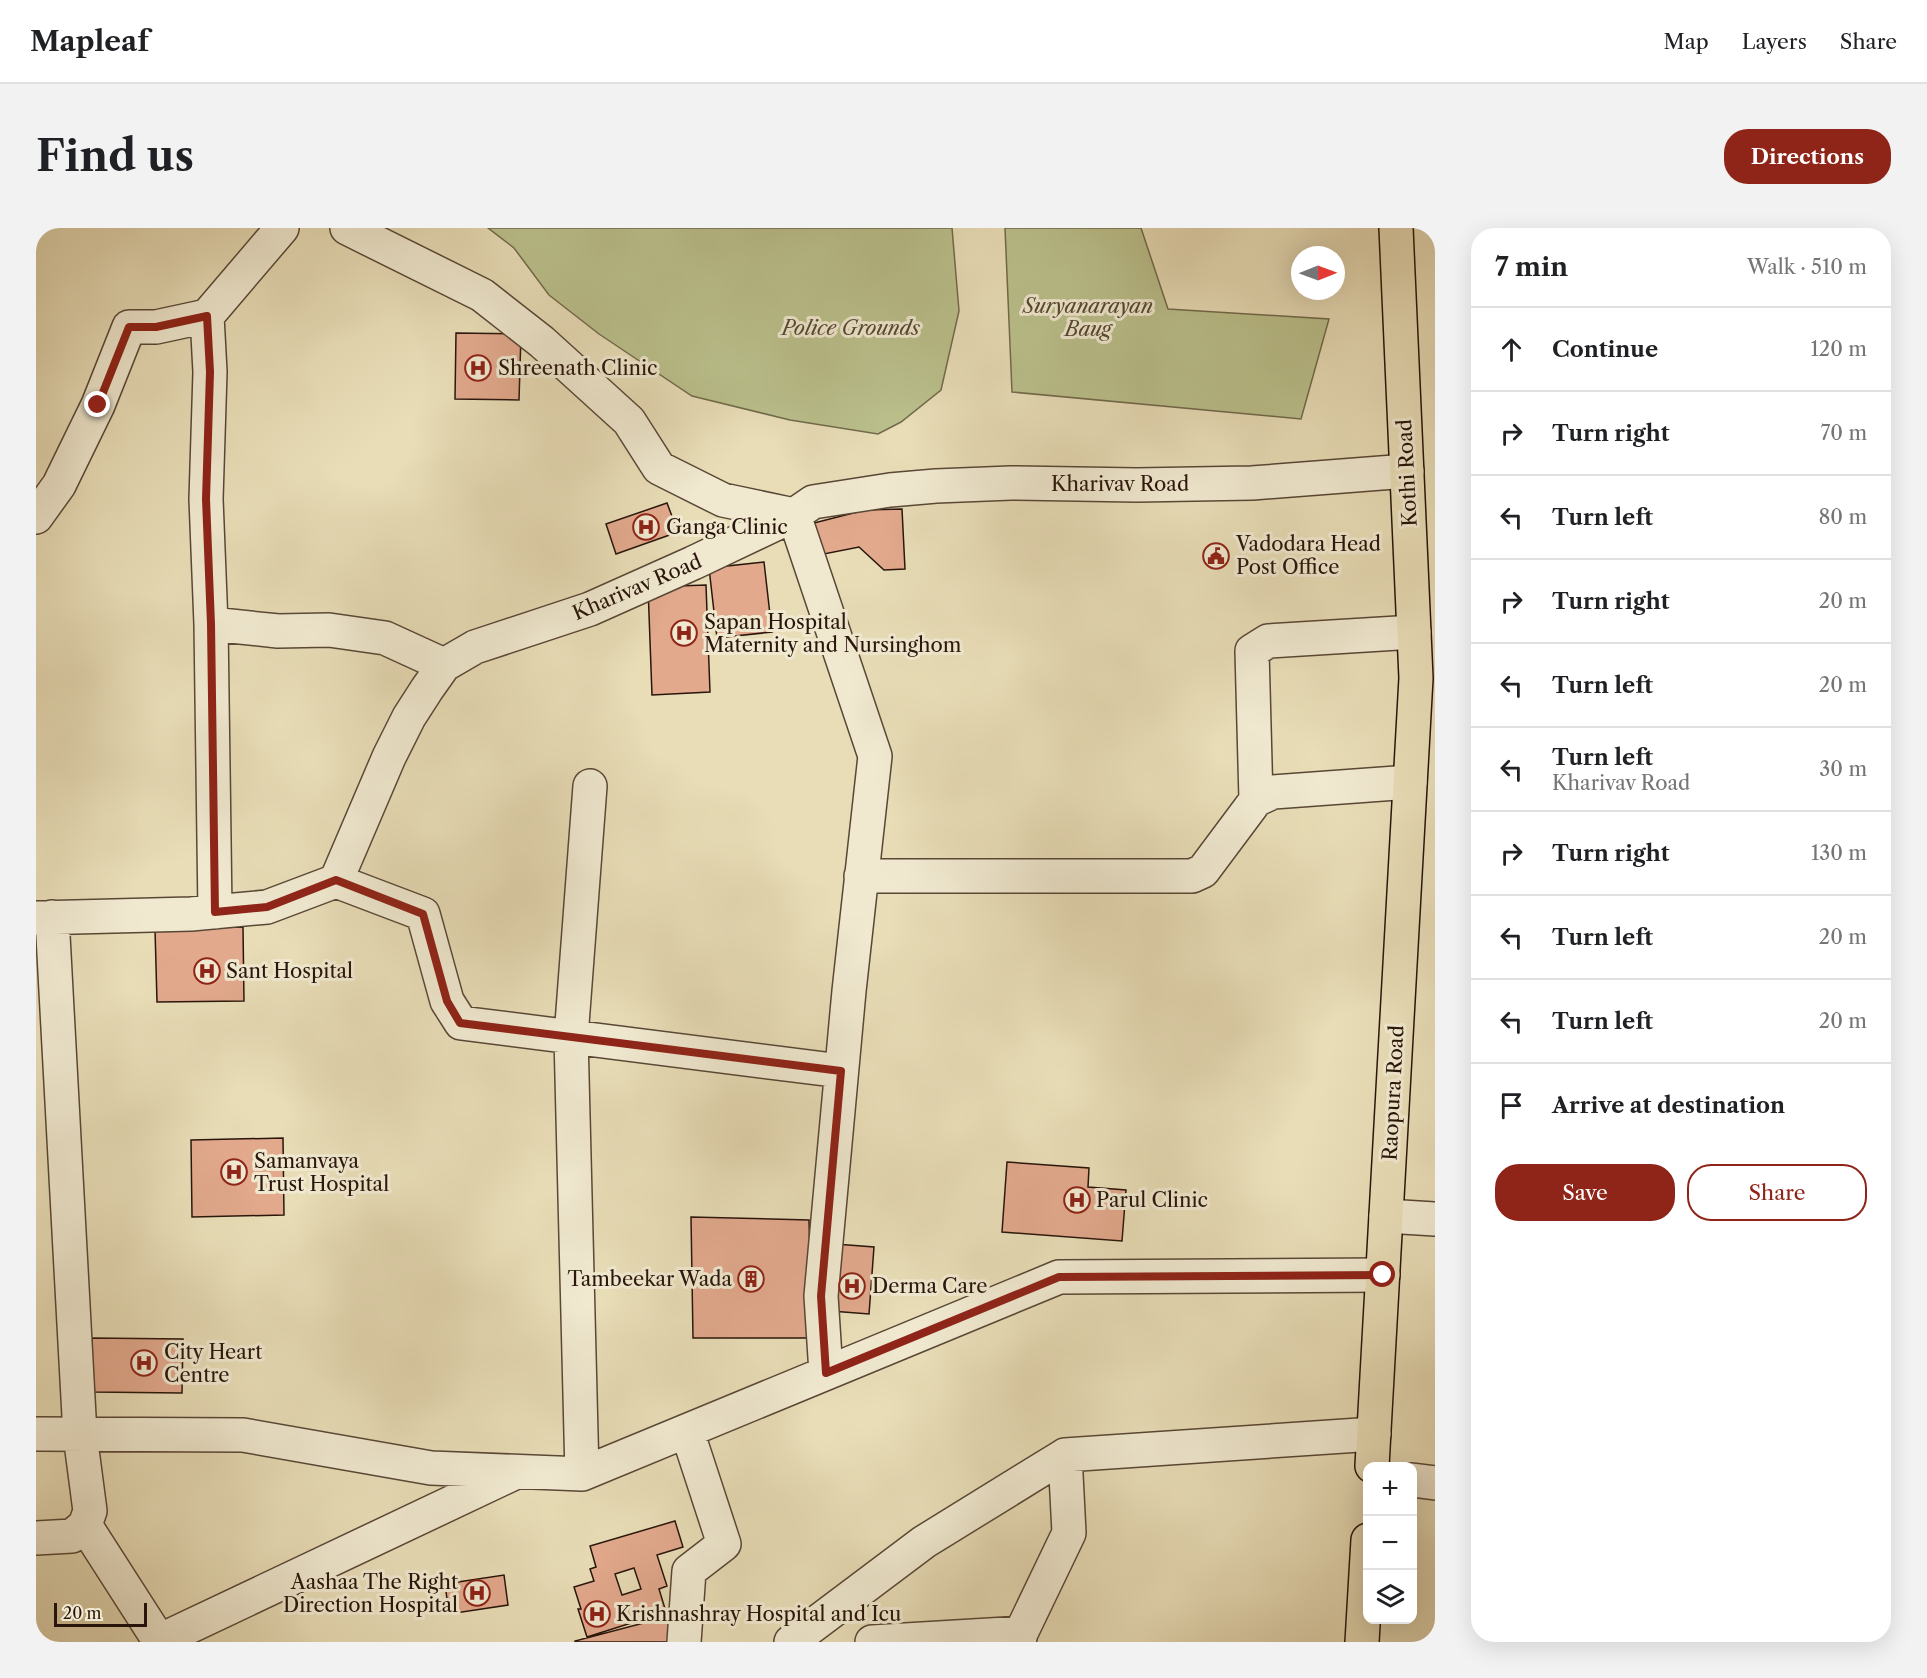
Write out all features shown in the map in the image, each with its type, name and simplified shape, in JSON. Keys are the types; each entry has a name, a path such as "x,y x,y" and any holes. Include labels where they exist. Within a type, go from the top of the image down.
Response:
{"main road":[{"name":"Kothi Road","path":"1396,228 1416,678 1424,717"},
{"name":"Raopura Road","path":"1372,1462 1410,782 1424,717"},
{"path":"1362,1642 1366,1570"}],"street":[{"path":"36,517 59,485 98,405 129,327 156,327 207,316 282,228"},
{"path":"347,228 482,294 543,342 630,421 659,468 723,500 794,515 875,756 841,1071 821,1296 826,1373"},
{"path":"207,316 210,372 206,499 211,624 215,912"},
{"name":"Kharivav Road","path":"336,880 409,717 444,665 474,647 590,609 794,515 813,501 936,486 1011,483 1137,485 1252,483 1407,471"},
{"path":"211,624 278,631 329,630 385,638 444,665"},
{"path":"1256,800 1252,651 1268,641 1414,632"},
{"path":"861,876 1192,876 1203,871 1256,800 1273,792 1410,782"},
{"path":"582,1474 570,1037 590,786"},
{"path":"36,1538 72,1536 85,1525 90,1511 80,1435 44,918 191,914 267,907 336,880 423,914 447,1001 460,1023 841,1071"},
{"path":"1386,1216 1435,1219"},
{"path":"36,1434 243,1435 431,1468 582,1474 1059,1277 1383,1275"},
{"path":"684,1642 688,1571 724,1544 687,1431"},
{"path":"791,1642 924,1542 1065,1455 1374,1434"},
{"path":"872,1642 1020,1637 1069,1533 1065,1455"},
{"path":"85,1525 159,1642 517,1472"},
{"path":"1417,1481 1435,1483"}],"green space":[{"name":"Police Grounds","path":"488,228 952,228 959,311 941,390 901,422 878,434 790,420 692,396 599,334 549,295 514,248"},
{"name":"Suryanarayan Baug","path":"1005,228 1141,228 1168,309 1329,319 1301,419 1012,392"}],"building":[{"path":"456,333 521,334 519,400 455,399"},
{"path":"667,503 678,532 616,554 606,524"},
{"path":"902,509 905,569 884,570 859,547 819,555 810,524 865,510"},
{"path":"764,562 772,632 717,638 709,568"},
{"path":"706,585 710,692 652,695 648,587"},
{"path":"243,927 244,1001 157,1002 155,929"},
{"path":"283,1138 284,1215 192,1217 191,1140"},
{"path":"1007,1162 1089,1168 1088,1187 1126,1190 1122,1241 1002,1232"},
{"name":"Tambeekar Wada","path":"691,1217 809,1220 812,1338 693,1338"},
{"path":"835,1244 874,1247 869,1314 831,1311"},
{"path":"92,1338 183,1339 182,1393 92,1392"},
{"path":"675,1521 683,1547 657,1555 667,1586 659,1589 666,1612 587,1637 574,1587 594,1581 590,1569 596,1567 590,1546","holes":["634,1568 641,1589 622,1595 615,1574"]},
{"path":"504,1575 508,1605 449,1614 445,1584"},
{"path":"674,1615 675,1642 575,1642 575,1641"}],"place":[{"name":"Shreenath Clinic","path":"478,368"},
{"name":"Ganga Clinic","path":"646,527"},
{"name":"Vadodara Head Post Office","path":"1216,556"},
{"name":"Sapan Hospital Maternity and Nursinghom","path":"684,633"},
{"name":"Sant Hospital","path":"207,971"},
{"name":"Samanvaya Trust Hospital","path":"234,1172"},
{"name":"Parul Clinic","path":"1077,1200"},
{"name":"Tambeekar Wada","path":"751,1279"},
{"name":"Derma Care","path":"852,1286"},
{"name":"City Heart Centre","path":"144,1363"},
{"name":"Aashaa The Right Direction Hospital","path":"477,1593"},
{"name":"Krishnashray Hospital and Icu","path":"597,1614"}],"route":[{"path":"98,405 129,327 156,327 207,316 210,372 206,499 211,624 215,912 267,907 336,880 423,914 447,1001 460,1023 841,1071 821,1296 826,1373 1059,1277 1383,1275"}]}
